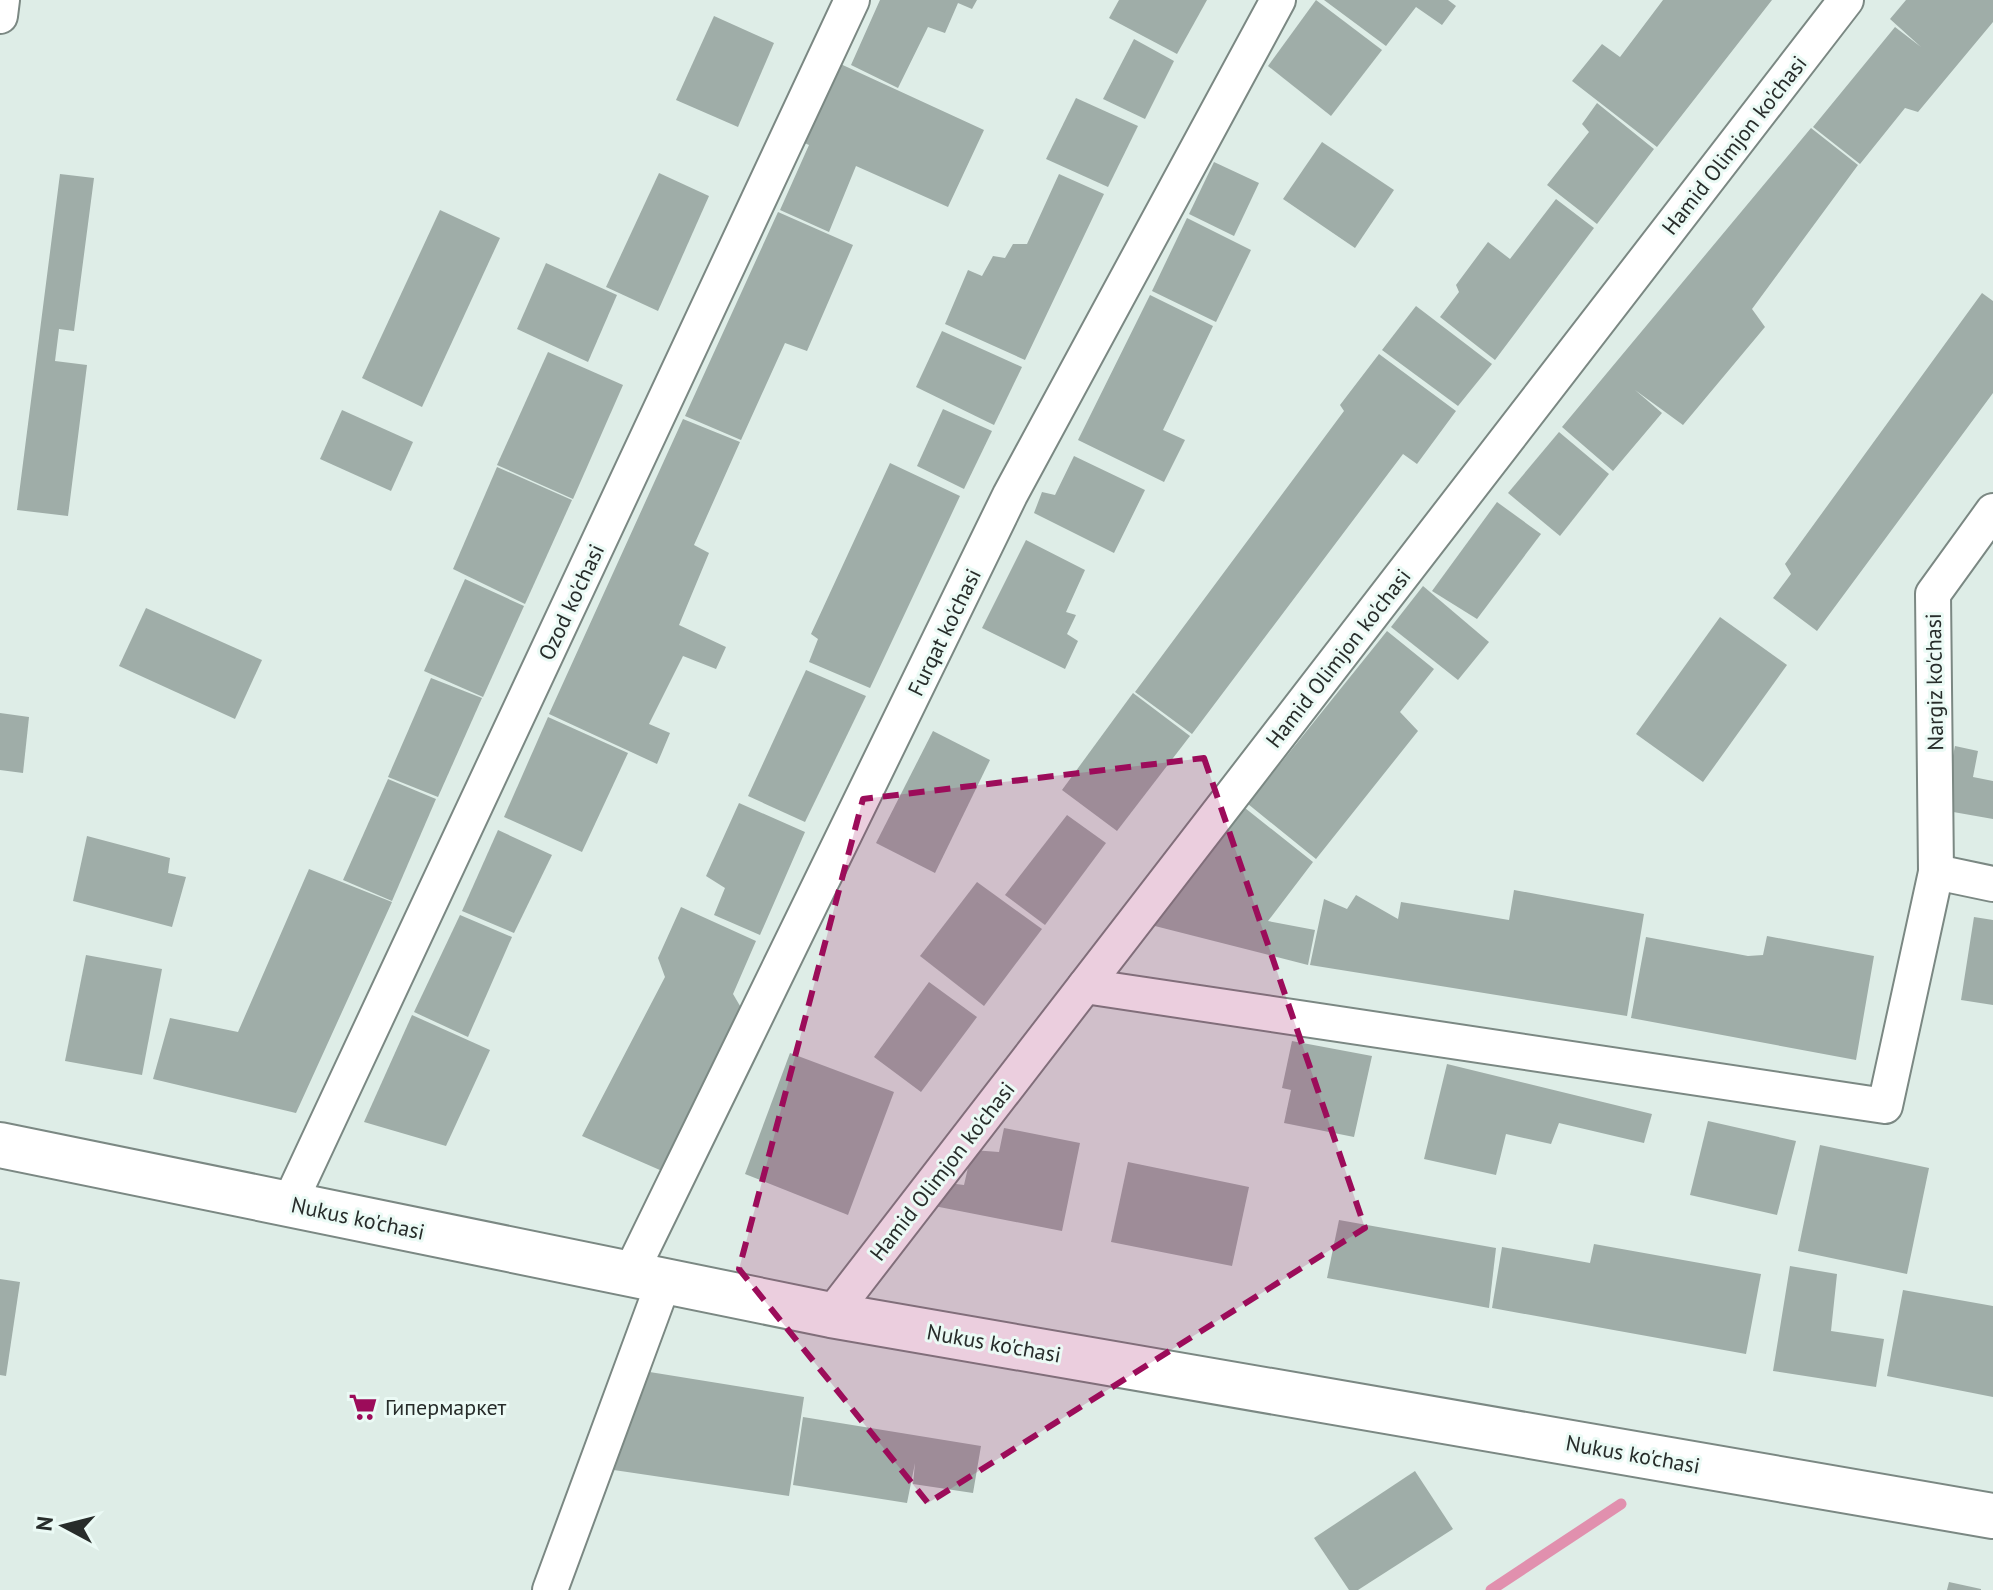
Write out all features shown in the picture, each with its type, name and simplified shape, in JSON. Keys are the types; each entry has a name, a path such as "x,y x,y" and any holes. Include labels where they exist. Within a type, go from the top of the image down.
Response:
{"main road":[{"name":"Nukus ko'chasi","path":"0,1145 831,1315 1993,1516"}],"street":[{"path":"0,16 2,0"},
{"name":"Ozod ko'chasi","path":"289,1204 852,0"},
{"name":"Furqat ko'chasi","path":"550,1590 647,1278 1010,495 1278,0"},
{"name":"Hamid Olimjon ko'chasi","path":"831,1315 1846,0"},
{"name":"Nargiz ko'chasi","path":"1085,986 1885,1106 1936,872 1933,594 1993,511"},
{"path":"1936,872 1993,884"}],"highlighted area":[{"path":"1204,758 1365,1228 928,1503 739,1269 863,799"}],"building":[{"path":"880,0 977,0 972,9 958,3 945,33 928,27 898,88 851,65"},
{"path":"1119,0 1207,0 1177,54 1109,18"},
{"path":"1316,0 1382,50 1331,116 1268,66"},
{"path":"1324,0 1448,0 1456,6 1442,25 1416,7 1386,46"},
{"path":"1663,0 1772,0 1657,147 1572,81 1602,44 1620,57"},
{"path":"1906,0 1993,0 1993,22 1918,112 1905,108 1860,164 1813,127 1895,27 1921,47 1890,19"},
{"path":"714,16 774,43 738,127 676,100"},
{"path":"1134,39 1174,61 1145,119 1103,99"},
{"path":"834,61 984,130 948,207 856,166 829,232 780,210 809,145 798,140"},
{"path":"1076,98 1138,126 1108,187 1046,159"},
{"path":"1597,103 1654,149 1597,224 1547,185 1589,132 1582,124"},
{"path":"1811,128 1858,165 1752,309 1765,327 1683,425 1635,390 1662,413 1613,471 1562,427"},
{"path":"1322,142 1394,190 1355,248 1283,199"},
{"path":"1214,162 1259,183 1234,236 1189,214"},
{"path":"659,173 709,196 658,311 606,287"},
{"path":"60,174 94,178 74,331 59,329 55,361 87,365 68,516 17,510"},
{"path":"1059,174 1104,194 1025,360 945,324 968,270 982,276 993,256 1005,258 1013,244 1027,244"},
{"path":"1556,199 1594,228 1495,360 1440,317 1459,292 1456,285 1488,242 1510,259"},
{"path":"440,210 500,238 422,407 362,378"},
{"path":"778,212 853,245 807,351 785,343 741,440 685,416"},
{"path":"1187,218 1251,250 1216,322 1152,291"},
{"path":"546,263 617,295 588,362 517,329"},
{"path":"1982,293 1993,301 1993,393 1817,631 1773,598 1791,574 1785,564"},
{"path":"1150,295 1213,326 1163,430 1185,440 1164,482 1078,440"},
{"path":"1416,306 1492,364 1458,406 1382,350"},
{"path":"942,331 1022,367 994,425 916,387"},
{"path":"548,352 623,385 573,499 497,465"},
{"path":"1379,354 1456,411 1417,464 1403,454 1192,734 1135,692 1344,411 1340,405"},
{"path":"943,409 992,431 964,489 917,466"},
{"path":"342,410 413,442 391,491 320,459"},
{"path":"683,419 740,442 694,545 709,553 679,625 726,647 716,669 683,656 649,724 670,733 657,764 549,714"},
{"path":"1559,432 1609,474 1560,536 1508,493"},
{"path":"1074,456 1145,490 1114,553 1034,513 1042,492 1055,495"},
{"path":"890,463 960,496 870,688 809,662 818,639 811,634"},
{"path":"497,467 572,500 525,604 453,569"},
{"path":"1497,502 1541,534 1477,619 1432,591"},
{"path":"1026,540 1085,570 1066,612 1076,615 1067,634 1078,641 1065,669 982,628"},
{"path":"465,579 524,606 483,697 424,671"},
{"path":"1423,586 1489,642 1458,680 1391,627"},
{"path":"146,608 262,660 235,719 119,666"},
{"path":"1720,617 1787,665 1703,782 1636,734"},
{"path":"1387,631 1434,669 1400,712 1418,731 1316,859 1248,804"},
{"path":"806,670 866,696 805,822 748,796"},
{"path":"431,678 482,698 438,797 388,777"},
{"path":"1133,693 1190,736 1117,831 1062,790"},
{"path":"0,713 29,717 23,773 0,770"},
{"path":"548,717 628,753 582,852 504,817"},
{"path":"933,731 990,760 935,873 876,843"},
{"path":"1955,746 1978,751 1973,777 1993,781 1993,819 1942,810"},
{"path":"388,779 436,799 392,901 343,880"},
{"path":"739,803 805,832 760,935 714,915 725,888 706,876"},
{"path":"1245,808 1313,862 1268,921 1315,930 1308,965 1147,924"},
{"path":"1067,815 1106,843 1045,925 1005,895"},
{"path":"498,830 552,855 514,933 462,911"},
{"path":"87,836 170,858 168,873 186,877 172,927 73,901"},
{"path":"309,869 392,902 296,1113 153,1079 170,1018 238,1032"},
{"path":"977,882 1042,929 984,1006 920,956"},
{"path":"1514,890 1644,914 1627,1016 1310,965 1324,899 1347,909 1356,895 1398,919 1401,902 1509,920"},
{"path":"681,907 756,941 733,994 743,1011 669,1174 582,1136 665,977 658,958"},
{"path":"460,915 512,937 468,1037 414,1012"},
{"path":"1974,917 1993,920 1993,1005 1961,1000"},
{"path":"1767,936 1874,956 1856,1060 1631,1018 1646,937 1748,956 1763,955"},
{"path":"86,955 162,969 142,1075 65,1061"},
{"path":"929,982 977,1017 921,1092 874,1057"},
{"path":"412,1015 490,1050 446,1146 364,1122"},
{"path":"1292,1041 1372,1056 1354,1137 1284,1123 1291,1090 1282,1088"},
{"path":"790,1053 894,1092 848,1215 745,1174"},
{"path":"1447,1064 1652,1114 1644,1143 1559,1123 1551,1144 1506,1134 1496,1175 1424,1159"},
{"path":"1708,1121 1796,1141 1777,1215 1690,1195"},
{"path":"1004,1128 1080,1143 1062,1231 929,1205 933,1181 964,1185 972,1150 999,1152"},
{"path":"1820,1145 1929,1168 1907,1274 1798,1251"},
{"path":"1128,1162 1249,1187 1232,1266 1111,1242"},
{"path":"1339,1220 1496,1248 1489,1308 1327,1278"},
{"path":"1594,1244 1761,1274 1746,1354 1492,1308 1502,1247 1590,1263"},
{"path":"1790,1266 1837,1274 1831,1331 1884,1339 1876,1387 1773,1371"},
{"path":"0,1279 20,1282 6,1376 0,1375"},
{"path":"1903,1290 1993,1306 1993,1397 1887,1376"},
{"path":"625,1368 804,1397 789,1496 607,1469"},
{"path":"803,1417 981,1446 973,1493 913,1484 915,1463 907,1503 793,1485"},
{"path":"1415,1471 1453,1529 1358,1590 1349,1590 1314,1538"},
{"path":"1949,1582 1981,1589 1981,1590 1947,1590"}],"waterway":[{"path":"1491,1590 1621,1504"}],"place":[{"name":"Гипермаркет","path":"363,1407"}]}
